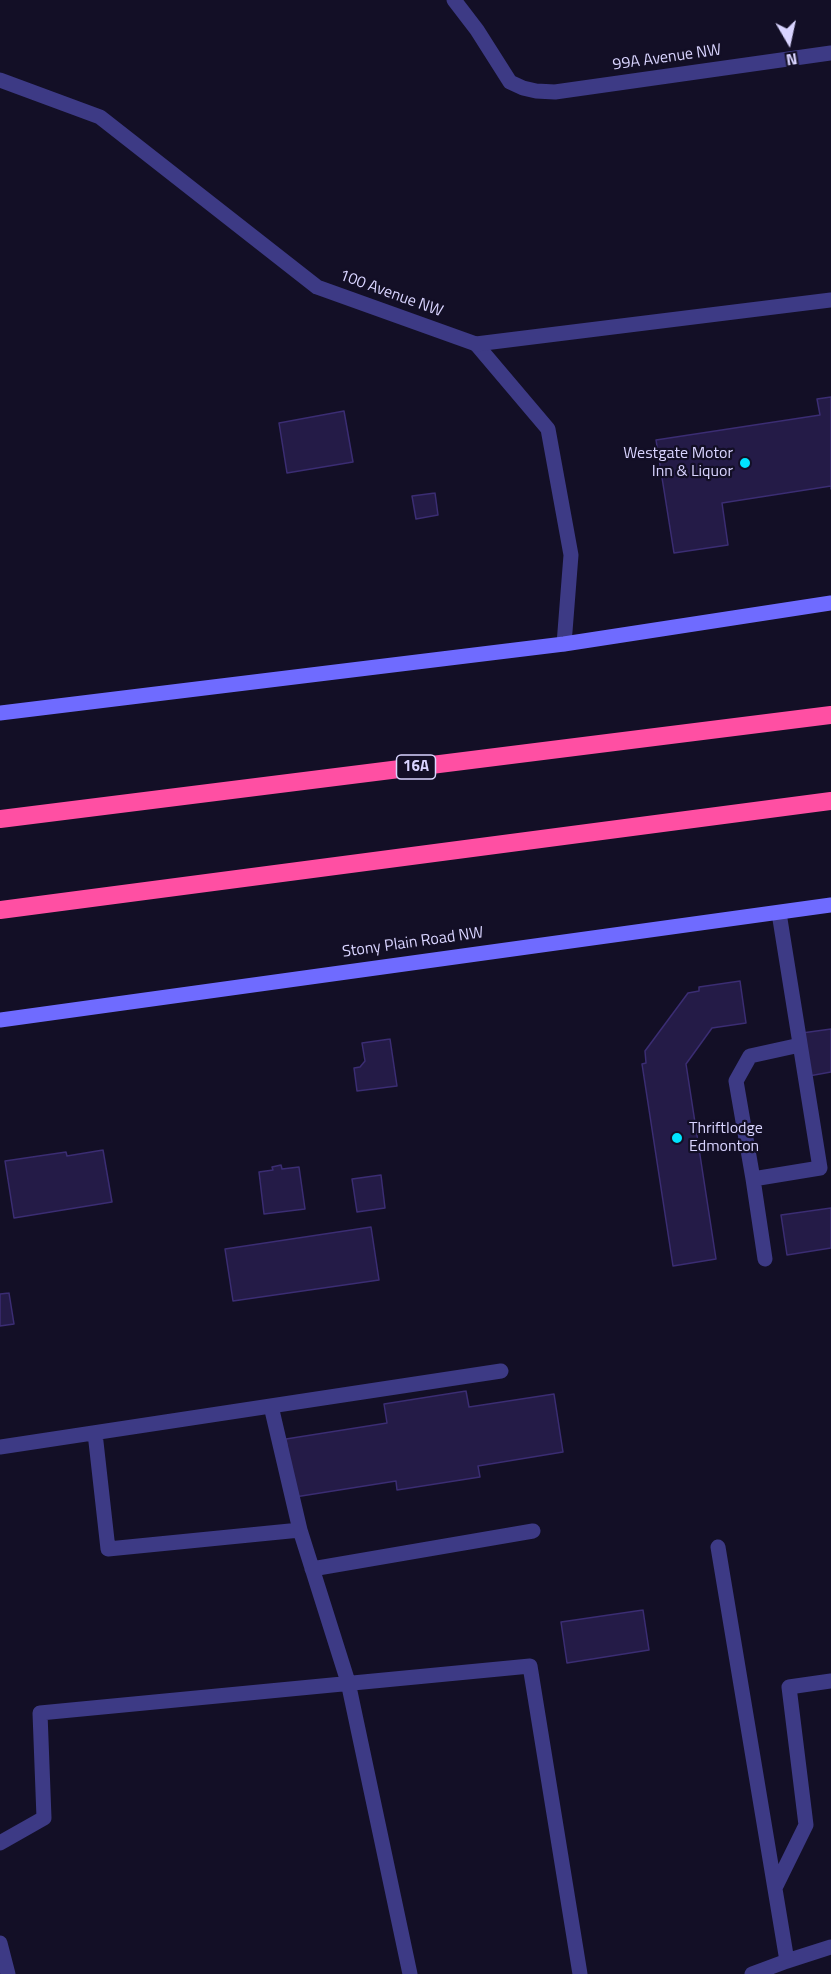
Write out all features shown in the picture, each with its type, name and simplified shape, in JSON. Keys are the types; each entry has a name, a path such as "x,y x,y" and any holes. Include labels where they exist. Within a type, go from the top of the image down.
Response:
{"highway":[{"name":"16A","path":"0,819 831,715"},
{"path":"0,910 831,801"}],"main road":[{"path":"0,713 564,644 831,603"},
{"name":"Stony Plain Road NW","path":"0,1020 831,906"}],"street":[{"name":"99A Avenue NW","path":"454,0 477,30 510,82 536,91 555,92 831,53"},
{"name":"100 Avenue NW","path":"0,80 100,117 317,286 476,344 831,300"},
{"path":"476,344 548,429 571,555 564,644"},
{"path":"753,1179 820,1168 779,913"},
{"path":"765,1259 736,1081 750,1056 800,1045"},
{"path":"0,1447 501,1371"},
{"path":"271,1406 300,1530 348,1682 410,1974"},
{"path":"95,1433 108,1548 300,1530"},
{"path":"312,1569 533,1531"},
{"path":"718,1547 787,1961"},
{"path":"0,1843 44,1818 40,1713 530,1666 580,1974"},
{"path":"775,1888 806,1825 789,1687 831,1681"},
{"path":"0,1943 8,1974"},
{"path":"752,1974 831,1947"}],"building":[{"name":"Westgate Motor Inn & Liquor","path":"831,397 831,486 722,503 728,545 674,553 656,440 820,415 817,399"},
{"path":"344,411 353,462 287,473 279,423"},
{"path":"435,493 438,515 416,519 412,496"},
{"path":"740,981 746,1023 712,1028 686,1064 716,1259 673,1266 642,1064 646,1063 645,1051 688,993 699,991 699,987"},
{"path":"831,1029 831,1072 809,1076 802,1033"},
{"path":"390,1039 397,1086 357,1091 354,1068 360,1067 365,1061 362,1043"},
{"path":"103,1150 112,1202 14,1218 5,1161 66,1152 67,1156"},
{"path":"281,1165 282,1169 299,1167 305,1209 264,1214 259,1172 273,1170 272,1167"},
{"path":"381,1175 385,1208 357,1212 352,1179"},
{"path":"831,1208 831,1248 787,1255 781,1215"},
{"path":"371,1227 379,1280 233,1301 225,1249"},
{"path":"9,1293 14,1324 0,1326 0,1294"},
{"path":"466,1391 469,1407 554,1394 563,1452 478,1466 480,1477 397,1490 396,1481 295,1497 286,1439 387,1423 384,1404"},
{"path":"643,1610 649,1650 567,1663 561,1622"}],"place":[{"name":"Westgate Motor Inn & Liquor","path":"745,463"},
{"name":"Thriftlodge Edmonton","path":"677,1138"}]}
